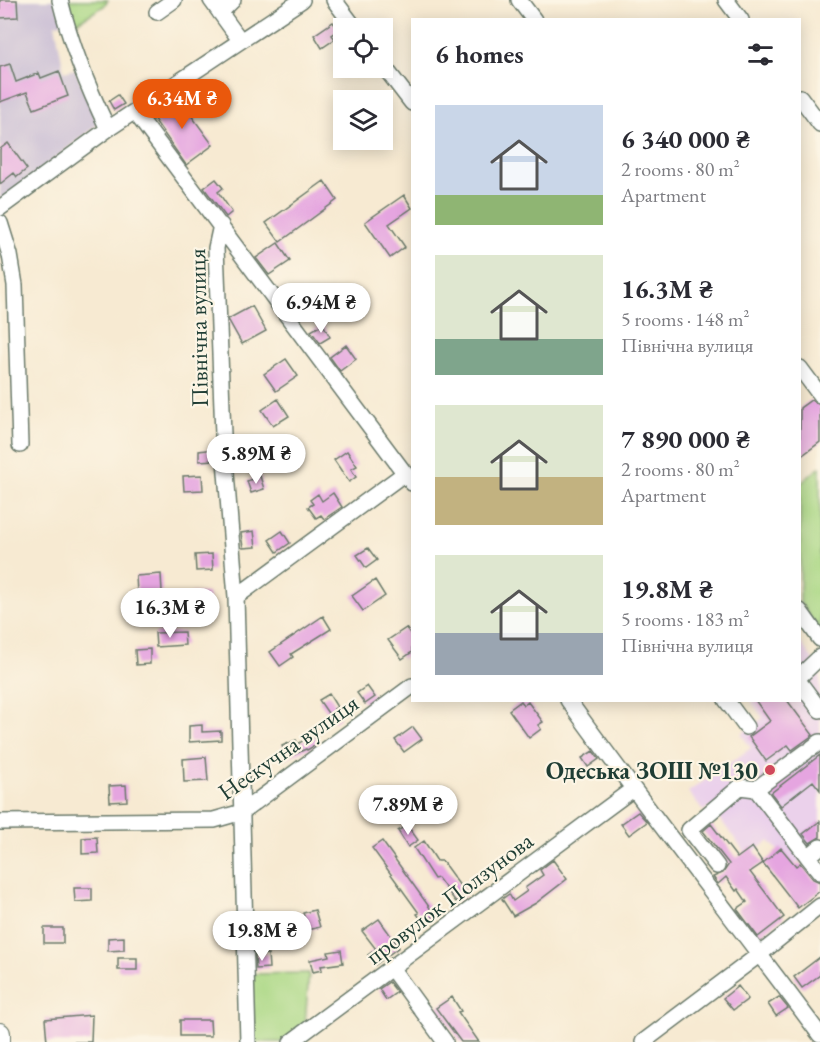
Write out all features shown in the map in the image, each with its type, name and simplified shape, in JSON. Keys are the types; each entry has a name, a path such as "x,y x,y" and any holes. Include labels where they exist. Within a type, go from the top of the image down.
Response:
{"main road":[{"path":"0,1033 0,1042"}],"street":[{"path":"60,0 69,38 108,129"},
{"path":"157,12 174,0"},
{"path":"233,0 216,6 240,40"},
{"path":"0,208 108,129 289,4 302,0"},
{"path":"333,0 347,18"},
{"path":"519,0 532,18"},
{"path":"726,0 740,18"},
{"path":"393,78 411,102"},
{"path":"801,98 820,124"},
{"path":"135,112 409,478 236,597"},
{"path":"0,224 12,263 15,285 20,445"},
{"name":"Північна вулиця","path":"221,225 216,248 223,435 236,597 248,1042"},
{"path":"801,369 818,386 801,394"},
{"path":"801,612 820,639"},
{"path":"801,675 820,657"},
{"path":"801,684 820,710"},
{"name":"Нескучна вулиця","path":"0,822 214,820 242,812 411,687"},
{"path":"569,702 820,1035"},
{"path":"727,702 746,727"},
{"path":"717,866 689,830 740,787 756,789 813,748"},
{"name":"провулок Ползунова","path":"291,1042 633,789"},
{"path":"756,789 820,872"},
{"path":"808,857 820,847"},
{"path":"643,1042 820,906"},
{"path":"392,969 445,1042"}],"shaded area":[{"path":"0,0 55,0 63,23 55,24 64,72 75,69 98,124 0,202"},
{"name":"Одеська ЗОШ №130","path":"801,643 820,669 820,882 802,860 793,866 769,841 753,852 750,848 745,852 710,806 703,811 688,792 751,748 741,734 763,718 752,702 801,702"}],"green space":[{"path":"67,0 108,0 104,6 74,24"},
{"path":"820,467 820,631 801,604 801,483"},
{"path":"309,973 305,1025 282,1042 248,1042 246,974"}],"building":[{"path":"0,0 17,0 18,17 0,18"},
{"path":"333,22 333,40 322,48 314,35"},
{"path":"10,64 16,82 39,73 41,78 59,71 68,96 34,109 27,92 0,102 0,67"},
{"path":"118,95 124,104 114,110 109,101"},
{"path":"177,96 213,145 186,165 151,115"},
{"path":"8,143 27,169 17,177 14,173 0,184 0,149"},
{"path":"216,179 223,188 218,192 232,212 226,217 204,188"},
{"path":"324,181 337,200 280,242 266,223"},
{"path":"404,195 411,206 411,209 389,224 405,247 390,258 365,222"},
{"path":"278,243 290,261 269,275 256,258"},
{"path":"252,306 266,331 242,344 228,319"},
{"path":"323,324 330,337 320,343 311,331"},
{"path":"346,345 356,359 340,371 330,357"},
{"path":"286,359 298,376 276,391 264,374"},
{"path":"278,399 289,416 273,426 262,410"},
{"path":"811,400 820,405 820,442 801,456 801,407"},
{"path":"214,449 215,460 199,461 199,451"},
{"path":"347,451 357,466 351,469 356,477 349,482 334,460"},
{"path":"202,475 203,490 184,491 183,476"},
{"path":"260,476 264,489 251,493 247,481"},
{"path":"333,493 342,507 324,519 321,515 316,518 308,507 313,504 310,500 318,494 322,501"},
{"path":"254,531 256,547 243,548 241,533"},
{"path":"282,531 290,543 277,552 269,540"},
{"path":"368,548 377,560 366,568 357,555"},
{"path":"212,554 213,570 196,571 195,555"},
{"path":"161,574 162,592 137,593 136,576"},
{"path":"375,580 385,596 363,611 352,596"},
{"path":"191,593 208,593 209,609 192,609"},
{"path":"323,616 331,629 291,654 293,657 280,666 270,652"},
{"path":"406,628 411,635 411,653 402,659 388,640"},
{"path":"184,632 185,645 156,647 155,633"},
{"path":"150,649 150,664 136,665 135,650"},
{"path":"367,686 375,697 365,704 357,693"},
{"path":"329,694 337,707 334,709 340,718 334,722 319,700"},
{"path":"520,702 524,705 528,702 543,722 538,725 541,729 529,738 509,710"},
{"path":"756,702 788,702 813,735 792,750 788,745 766,761 749,737 770,721"},
{"path":"202,725 202,732 221,731 221,740 189,742 189,726"},
{"path":"413,727 422,739 404,752 395,740"},
{"path":"313,734 319,743 284,759 282,756 285,753 282,746 296,740 298,744"},
{"path":"593,751 599,759 588,767 582,758"},
{"path":"820,755 820,790 813,781 781,806 771,793"},
{"path":"206,757 208,781 184,782 183,759"},
{"path":"126,785 127,801 110,802 109,786"},
{"path":"638,812 647,822 629,835 621,824"},
{"path":"820,821 820,837 810,843 803,834"},
{"path":"711,824 737,858 752,847 763,863 750,872 784,917 758,937 737,909 747,902 738,889 736,891 726,877 718,884 713,877 723,873 729,864 703,831"},
{"path":"407,825 418,840 408,847 398,831"},
{"path":"97,837 98,853 82,854 82,838"},
{"path":"382,841 435,915 424,923 372,848"},
{"path":"424,841 437,861 442,861 466,894 456,902 438,878 434,879 414,848"},
{"path":"781,848 796,866 800,863 813,879 820,882 820,891 798,908 763,863"},
{"path":"553,860 567,879 536,903 513,916 502,899 509,894 513,901 527,891 525,888 543,875 540,870"},
{"path":"74,888 92,888 92,901 75,902"},
{"path":"315,910 320,927 308,930 303,913"},
{"path":"379,919 399,947 375,965 368,955 376,949 362,931"},
{"path":"44,928 63,928 63,943 44,943"},
{"path":"124,937 124,950 108,951 108,938"},
{"path":"341,950 343,963 321,966 322,970 313,972 310,960 329,956 328,952"},
{"path":"268,954 269,968 256,969 255,955"},
{"path":"820,957 820,975 802,988 794,977"},
{"path":"118,958 137,958 137,970 118,970"},
{"path":"389,982 397,992 386,1000 379,989"},
{"path":"738,986 748,999 733,1010 723,998"},
{"path":"452,997 461,1011 458,1012 479,1042 461,1042 436,1008"},
{"path":"779,997 788,1008 776,1016 768,1004"},
{"path":"92,1015 91,1042 47,1042 45,1019"},
{"path":"180,1020 210,1020 211,1036 180,1036"}],"place":[{"name":"Одеська ЗОШ №130","path":"770,770"}]}
